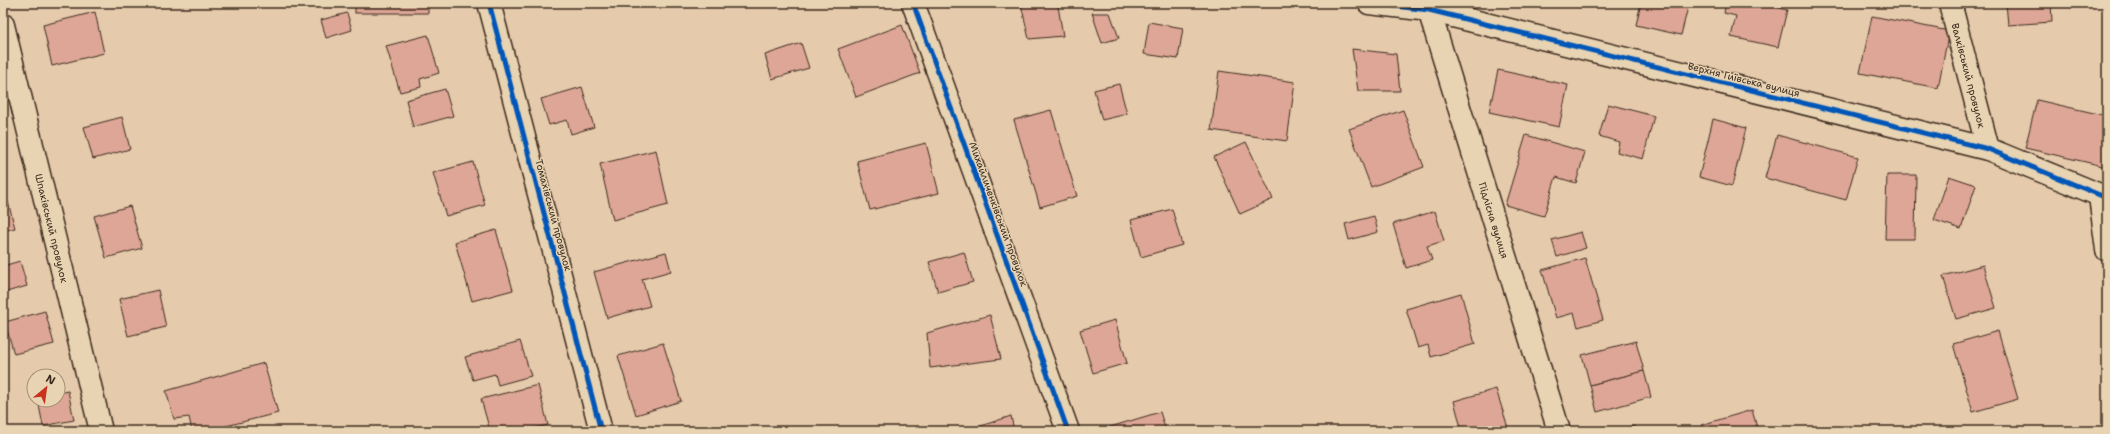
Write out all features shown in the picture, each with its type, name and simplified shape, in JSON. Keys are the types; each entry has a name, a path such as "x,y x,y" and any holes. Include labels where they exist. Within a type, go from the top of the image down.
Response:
{"street":[{"name":"Томахівський провулок","path":"489,3 601,431"},
{"name":"Михайличенківський провулок","path":"913,3 1068,431"},
{"name":"Верхня Гиївська вулиця","path":"1369,3 1429,10 1988,149 2103,197"},
{"name":"Валківський провулок","path":"1950,3 1988,149"},
{"name":"Підлісна вулиця","path":"1429,10 1558,431"},
{"name":"Шпаківський провулок","path":"3,26 102,431"},
{"path":"2103,197 2107,250"}],"building":[{"path":"355,3 428,3 428,13 355,13"},
{"path":"513,3 538,3 514,7"},
{"path":"1641,3 1689,3 1681,35 1636,25"},
{"path":"1726,3 1758,3 1787,10 1778,47 1731,37 1736,16 1724,13"},
{"path":"2006,3 2051,3 2052,22 2008,25"},
{"path":"1021,4 1058,6 1063,36 1029,39"},
{"path":"95,12 104,53 52,66 43,25"},
{"path":"347,13 352,30 326,38 321,20"},
{"path":"1092,13 1110,13 1119,38 1102,43"},
{"path":"1872,16 1949,31 1938,88 1860,73"},
{"path":"1149,22 1183,28 1178,59 1144,54"},
{"path":"902,25 920,73 856,97 838,49"},
{"path":"428,35 439,73 420,79 421,87 400,92 386,46"},
{"path":"801,43 809,68 772,79 765,55"},
{"path":"1352,49 1396,54 1400,91 1358,91"},
{"path":"1498,70 1568,85 1559,127 1489,112"},
{"path":"1219,71 1295,82 1287,141 1211,130"},
{"path":"1119,84 1127,114 1102,120 1094,90"},
{"path":"582,87 594,127 571,134 567,120 549,125 541,99"},
{"path":"445,89 453,116 413,127 406,100"},
{"path":"2037,100 2107,116 2107,148 2103,166 2025,148"},
{"path":"1608,104 1654,116 1643,159 1617,152 1619,142 1599,136"},
{"path":"1051,110 1077,196 1040,207 1014,120"},
{"path":"1403,110 1424,167 1371,187 1349,129"},
{"path":"122,117 130,149 93,159 84,127"},
{"path":"1713,119 1746,128 1732,186 1699,177"},
{"path":"1526,135 1585,152 1576,183 1556,177 1544,216 1505,205"},
{"path":"1777,135 1858,157 1846,200 1765,178"},
{"path":"1246,142 1273,199 1240,214 1214,157"},
{"path":"926,143 939,193 870,210 857,161"},
{"path":"656,150 668,205 613,220 600,164"},
{"path":"473,162 485,205 446,216 433,173"},
{"path":"1887,175 1916,175 1915,239 1885,239"},
{"path":"1949,176 1976,185 1961,229 1934,220"},
{"path":"7,198 15,228 3,231 3,200"},
{"path":"130,206 142,248 106,258 94,216"},
{"path":"1172,209 1182,245 1141,257 1131,220"},
{"path":"1435,211 1444,241 1427,246 1432,260 1406,268 1393,224"},
{"path":"1374,216 1378,232 1349,240 1345,224"},
{"path":"496,230 513,290 472,301 455,242"},
{"path":"1581,232 1586,248 1557,257 1552,240"},
{"path":"666,252 671,271 642,279 650,306 607,318 594,272"},
{"path":"964,252 973,282 938,292 929,262"},
{"path":"1585,258 1603,320 1578,327 1574,313 1556,318 1542,270"},
{"path":"20,261 27,286 3,293 3,266"},
{"path":"1983,265 1996,308 1956,319 1943,276"},
{"path":"158,290 166,327 128,336 119,299"},
{"path":"1461,293 1475,344 1431,357 1428,345 1418,348 1406,309"},
{"path":"45,311 54,344 14,354 5,322"},
{"path":"990,315 1001,359 930,368 927,333"},
{"path":"1115,320 1127,363 1093,373 1080,330"},
{"path":"1998,331 2018,399 1973,412 1953,344"},
{"path":"520,341 531,376 498,385 495,374 473,380 465,357"},
{"path":"1636,341 1644,371 1590,385 1582,355"},
{"path":"663,343 681,401 636,415 618,356"},
{"path":"264,363 278,413 206,431 192,431 189,417 174,419 166,391"},
{"path":"1644,371 1651,397 1597,412 1590,385"},
{"path":"538,385 548,425 521,431 490,431 481,399"},
{"path":"1496,389 1509,431 1462,431 1454,401"},
{"path":"66,391 68,391 74,420 43,426 40,408 66,408"},
{"path":"1752,410 1758,431 1703,431 1701,425"},
{"path":"1160,412 1166,431 1111,431 1110,427"},
{"path":"1011,416 1014,431 966,431"},
{"path":"1634,426 1636,431 1614,431"}],"cycle path":[{"path":"489,3 601,431"},
{"path":"913,3 1068,431"},
{"path":"1369,3 1429,10 1988,149 2107,198"}]}
